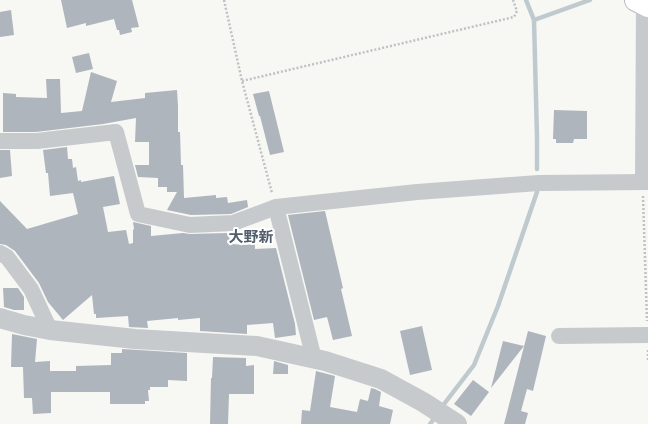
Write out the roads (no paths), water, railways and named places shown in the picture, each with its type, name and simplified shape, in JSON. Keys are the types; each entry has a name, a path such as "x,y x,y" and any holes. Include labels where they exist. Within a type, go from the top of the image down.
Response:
{"street":[{"path":"0,140 37,141 116,132 138,214 190,225 233,223 276,207 417,192 539,183 646,182 643,4"},
{"path":"276,207 314,359"},
{"path":"0,252 7,257 32,289 50,330"},
{"path":"0,318 24,325 50,330 135,339 257,346 325,361 381,379 423,402 457,424"},
{"path":"559,336 647,334"}],"waterway":[{"path":"526,0 534,20 537,169"},
{"path":"534,20 590,0"},
{"path":"441,408 474,365 498,306 537,192"},
{"path":"430,424 436,416"}],"district":[{"name":"大野新","path":"251,236"}]}
